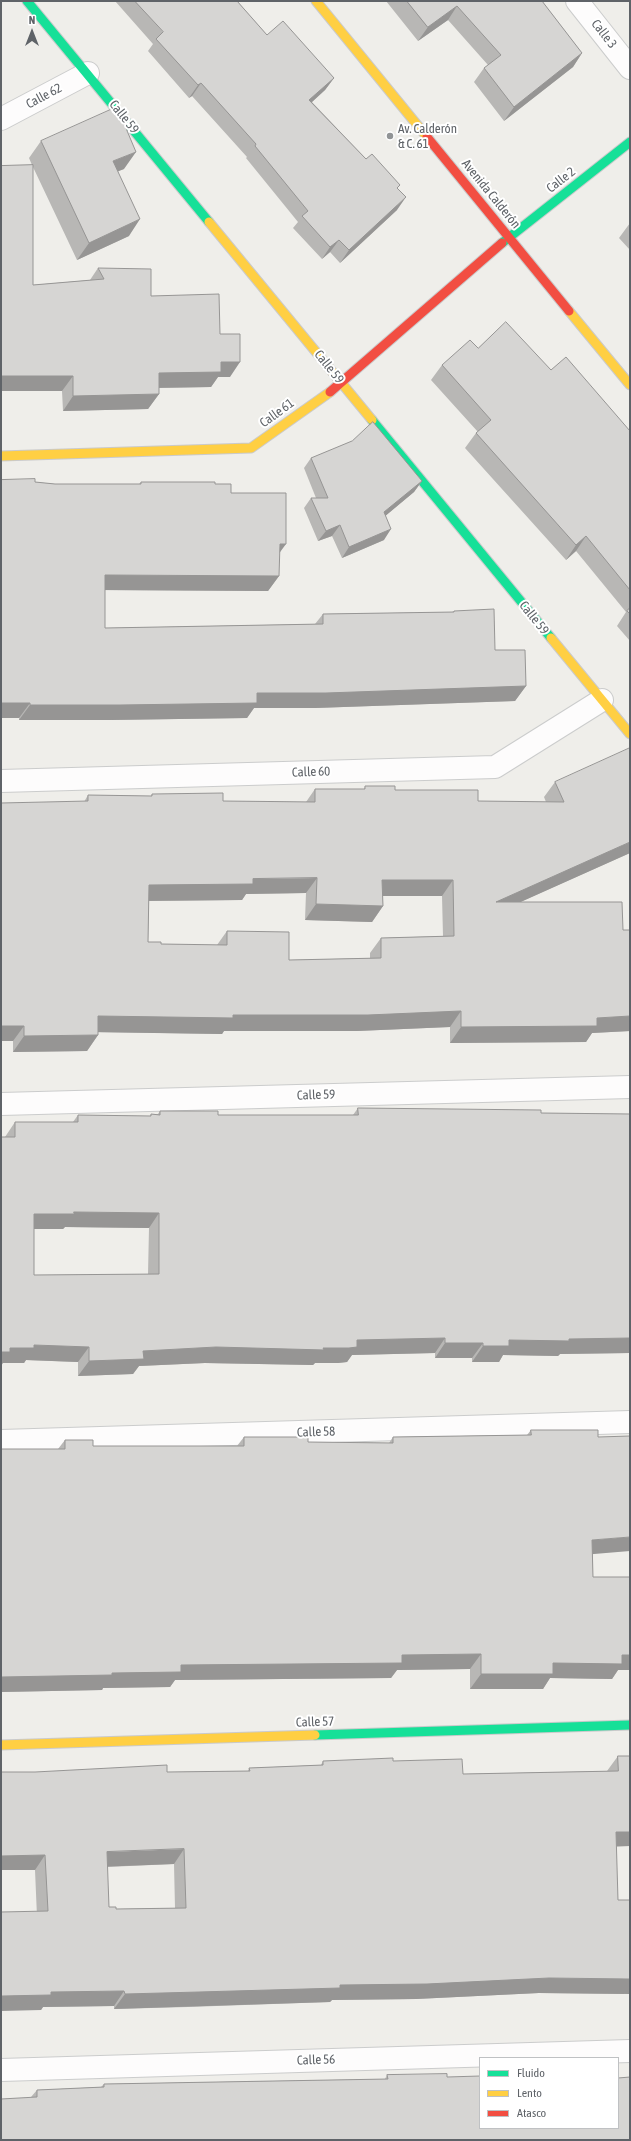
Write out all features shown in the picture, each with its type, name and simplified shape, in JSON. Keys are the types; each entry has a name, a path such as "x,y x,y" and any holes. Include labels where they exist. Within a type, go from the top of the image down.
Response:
{"street":[{"name":"Calle 59","path":"27,1 88,73 630,734"},
{"name":"Avenida Calderón","path":"316,1 630,384"},
{"name":"Calle 3","path":"577,1 630,68"},
{"name":"Calle 62","path":"1,119 88,73"},
{"name":"Calle 2","path":"509,237 630,142"},
{"name":"Calle 61","path":"1,456 251,448 342,383 509,237"},
{"name":"Calle 60","path":"1,781 495,767 602,700"},
{"name":"Calle 59","path":"1,1104 630,1086"},
{"name":"Calle 58","path":"1,1441 630,1422"},
{"name":"Calle 57","path":"1,1745 630,1725"},
{"name":"Calle 56","path":"1,2070 630,2051"}],"building":[{"path":"135,1 237,1 267,35 283,21 334,78 309,100 366,159 372,154 400,185 397,188 406,197 349,250 339,240 330,247 302,216 308,211 255,146 256,144 201,83 198,85 156,39 163,32"},
{"path":"407,1 542,1 582,53 514,107 484,68 501,55 457,6 428,27"},
{"path":"117,107 136,152 113,161 140,219 89,243 41,141"},
{"path":"33,165 33,285 104,279 98,268 151,269 151,296 219,294 220,334 240,334 240,362 221,362 221,372 159,373 159,394 73,396 73,376 1,376 1,166"},
{"path":"506,322 551,370 566,357 630,431 630,590 586,536 576,545 476,433 491,420 442,365 470,340 478,348"},
{"path":"373,422 422,481 384,512 391,529 349,547 340,525 326,531 311,498 328,498 311,458 352,441"},
{"path":"35,479 35,482 55,484 215,482 215,484 231,484 231,493 286,493 286,544 280,544 279,576 105,575 105,628 323,624 323,614 454,612 494,609 495,650 525,650 526,686 326,693 257,693 257,703 30,705 30,703 1,703 1,480"},
{"path":"630,748 630,842 496,902 622,902 623,930 630,930 630,1016 597,1018 597,1026 461,1027 461,1011 368,1015 233,1015 233,1018 98,1016 98,1035 24,1036 24,1026 1,1026 1,803 88,801 88,795 152,796 152,794 223,793 223,801 315,802 315,789 365,789 365,786 395,786 395,790 478,790 478,801 564,802 555,782","holes":["317,878 316,904 383,906 382,880 453,880 454,936 381,938 381,958 289,960 289,932 227,931 227,945 161,944 161,942 148,942 149,885 253,884 253,879"]},
{"path":"358,1108 541,1110 541,1113 630,1114 630,1338 569,1339 569,1341 509,1340 509,1346 483,1346 483,1343 445,1343 445,1338 357,1340 357,1347 323,1348 324,1350 216,1347 143,1351 144,1359 89,1361 89,1347 34,1345 34,1348 10,1348 10,1352 1,1352 1,1137 15,1137 15,1122 78,1122 78,1115 151,1116 151,1114 160,1115 160,1111 218,1111 218,1115 358,1115","holes":["74,1212 159,1213 159,1274 34,1275 34,1214 74,1214"]},
{"path":"531,1430 598,1430 598,1437 630,1436 630,1537 592,1540 593,1577 630,1577 630,1655 622,1655 622,1664 553,1663 553,1674 481,1674 481,1654 402,1655 402,1663 181,1665 181,1672 1,1677 1,1449 65,1449 65,1440 93,1440 93,1446 244,1446 244,1437 308,1437 308,1442 393,1443 393,1437 531,1435"},
{"path":"618,1756 630,1756 630,1832 616,1832 618,1900 630,1900 630,1979 549,1978 427,1984 340,1985 340,1988 125,1994 124,1991 51,1992 51,1995 1,1996 1,1912 48,1911 45,1855 1,1856 1,1772 35,1772 167,1765 167,1772 250,1771 249,1768 323,1765 323,1761 393,1758 393,1761 462,1759 463,1774 618,1771","holes":["184,1849 186,1908 116,1909 116,1907 109,1907 107,1852"]},
{"path":"447,2074 447,2077 479,2076 479,2129 619,2129 619,2078 630,2077 630,2140 1,2140 1,2099 37,2097 37,2090 104,2087 104,2084 388,2079 387,2075"}],"traffic: fast":[{"path":"27,1 209,222"},
{"path":"502,243 630,142"},
{"path":"372,420 551,638"},
{"path":"315,1735 630,1725"}],"traffic: slow":[{"path":"316,1 427,137"},
{"path":"209,222 372,420"},
{"path":"569,311 630,385"},
{"path":"1,456 251,448 330,392"},
{"path":"551,638 630,734"},
{"path":"1,1745 315,1735"}],"traffic: jam":[{"path":"427,137 569,311"},
{"path":"330,392 502,243"}],"place":[{"name":"Av. Calderón & C. 61","path":"390,136"}]}
